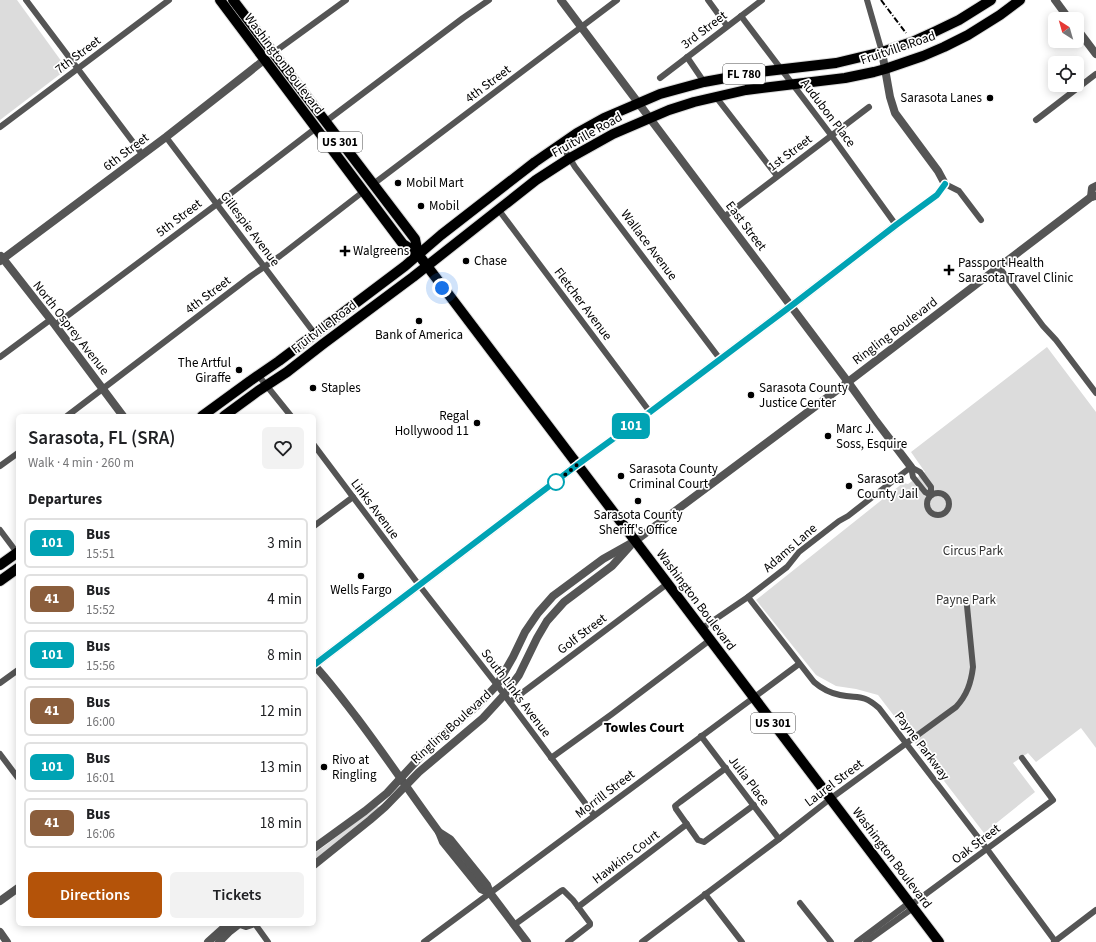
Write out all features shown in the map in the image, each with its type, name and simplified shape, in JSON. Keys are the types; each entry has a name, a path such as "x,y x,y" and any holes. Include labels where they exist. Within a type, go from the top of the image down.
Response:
{"main road":[{"name":"Washington Boulevard","path":"220,0 403,244 418,254"},
{"name":"Washington Boulevard","path":"233,0 414,240 418,254 426,266 939,942"},
{"name":"Fruitville Road","path":"205,414 316,334 530,166 577,133 604,118 660,94 704,82 737,75 836,63 882,52 912,42 934,32 959,20 991,0"},
{"name":"Fruitville Road","path":"227,414 287,372 536,180 570,158 613,134 669,110 694,102 746,90 845,78 874,72 923,56 960,39 984,25 1020,0"},
{"path":"275,74 284,78 316,119 320,122 325,122"},
{"path":"0,565 16,554"},
{"path":"0,581 16,569"}],"street":[{"path":"26,0 142,154"},
{"name":"7th Street","path":"0,127 169,0"},
{"path":"273,53 346,0"},
{"path":"325,122 489,0"},
{"name":"East Street","path":"561,0 876,421 911,467 920,472 931,487 931,495"},
{"name":"4th Street","path":"372,184 617,0"},
{"path":"708,0 728,26"},
{"name":"3rd Street","path":"660,78 762,0"},
{"path":"867,0 882,52 890,96 895,113 938,171 945,184 959,191 981,220"},
{"path":"1055,0 1064,12"},
{"name":"Audubon Place","path":"741,16 831,135 896,225"},
{"path":"1084,38 1096,54"},
{"path":"687,57 704,82"},
{"name":"6th Street","path":"1,259 166,137 264,60"},
{"path":"1036,120 1096,74"},
{"path":"716,97 777,176"},
{"name":"1st Street","path":"724,217 869,107"},
{"name":"5th Street","path":"0,357 52,323 217,204 316,128"},
{"name":"Gillespie Avenue","path":"166,137 316,334"},
{"name":"Wallace Avenue","path":"561,144 575,166 720,359"},
{"path":"316,663 577,465 650,412 937,195 945,184"},
{"name":"Ringling Boulevard","path":"316,844 365,811 387,792 432,744 478,705 497,685 525,632 538,612 553,596 603,559 635,541 999,268 1093,196 1092,188 1096,186"},
{"name":"4th Street","path":"70,414 364,191"},
{"name":"Fletcher Avenue","path":"498,209 650,412"},
{"name":"North Osprey Avenue","path":"1,259 122,414"},
{"path":"999,268 1096,393"},
{"path":"258,375 289,414"},
{"name":"Links Avenue","path":"316,448 419,585"},
{"path":"0,466 16,454"},
{"name":"Adams Lane","path":"702,629 748,597 787,567 799,552 911,467"},
{"path":"316,525 353,497"},
{"path":"0,530 16,550"},
{"name":"Ringling Boulevard","path":"316,863 370,820 419,772 483,718 520,675 537,638 547,621 564,602 612,566 635,541"},
{"name":"Golf Street","path":"510,702 667,584"},
{"name":"South Links Avenue","path":"419,585 510,702 594,815"},
{"name":"Payne Parkway","path":"748,597 814,682 823,689 841,695 863,697 871,701 883,713 987,849 1054,942"},
{"name":"Laurel Street","path":"642,942 651,939 705,894 830,799 956,707 970,685 973,667 967,606"},
{"path":"551,758 710,640"},
{"name":"Morrill Street","path":"424,942 799,664"},
{"path":"316,667 327,679 381,749 399,778 440,832 450,838 527,942"},
{"path":"0,683 16,671"},
{"name":"Julia Place","path":"701,736 779,839"},
{"path":"0,754 16,775"},
{"name":"Oak Street","path":"911,905 1053,800 1022,758"},
{"path":"726,768 676,805 676,809 698,840 704,842 754,805"},
{"name":"Hawkins Court","path":"578,907 687,824"},
{"path":"0,902 16,890"},
{"path":"514,925 563,890 590,923 590,925 568,942"},
{"path":"705,894 742,942"},
{"path":"800,903 831,942"},
{"path":"857,942 911,905"},
{"path":"866,942 911,905"},
{"path":"1054,942 1096,910"},
{"path":"208,942 226,926"},
{"path":"219,942 237,926"},
{"path":"257,926 268,942"},
{"path":"0,932 7,942"}],"green space":[{"path":"0,0 17,0 67,69 0,120"},
{"name":"Payne Park","path":"1047,347 1096,412 1096,748 1081,728 1036,762 1028,753 1013,763 1035,792 984,833 878,695 856,689 836,686 816,675 756,600 903,483 908,484 925,472 911,452"},
{"path":"377,806 379,807 354,831 316,860 316,852"}],"railway":[{"path":"881,0 906,33"}],"bus line":[{"name":"101","path":"316,663 577,465 650,412 937,195 945,184"}],"place":[{"name":"Sarasota Lanes","path":"990,98"},
{"name":"Mobil Mart","path":"398,183"},
{"name":"Mobil","path":"421,206"},
{"name":"Walgreens","path":"345,251"},
{"name":"Chase","path":"466,261"},
{"name":"Passport Health Sarasota Travel Clinic","path":"949,270"},
{"name":"Bank of America","path":"419,321"},
{"name":"The Artful Giraffe","path":"239,370"},
{"name":"Staples","path":"313,388"},
{"name":"Sarasota County Justice Center","path":"751,395"},
{"name":"Regal Hollywood 11","path":"477,423"},
{"name":"Marc J. Soss, Esquire","path":"828,436"},
{"name":"Sarasota County Criminal Court","path":"621,476"},
{"name":"Sarasota County Jail","path":"849,486"},
{"name":"Sarasota County Sheriff's Office","path":"638,501"},
{"name":"Wells Fargo","path":"361,576"},
{"name":"Rivo at Ringling","path":"324,767"}],"district":[{"name":"Towles Court","path":"644,728"}],"route":[{"path":"442,288 577,465 556,482"}],"park label":[{"name":"Circus Park","path":"973,551"}]}
